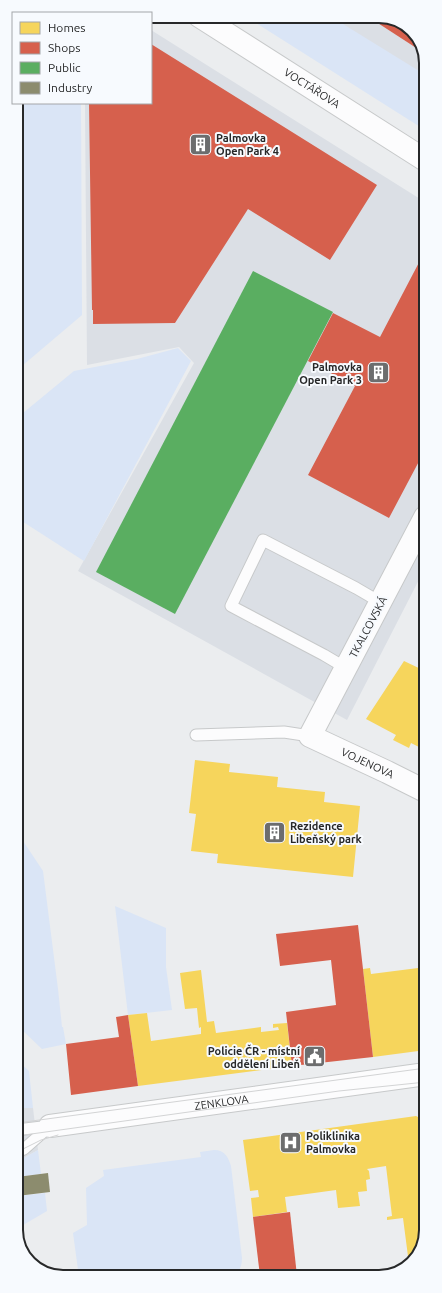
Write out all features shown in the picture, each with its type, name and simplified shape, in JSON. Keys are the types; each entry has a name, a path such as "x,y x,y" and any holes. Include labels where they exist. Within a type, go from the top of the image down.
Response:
{"street":[{"name":"VOCTÁŘOVA","path":"210,23 419,156"},
{"name":"TKALCOVSKÁ","path":"310,736 419,528"},
{"name":"VOJENOVA","path":"310,736 419,788"},
{"name":"ZENKLOVA","path":"50,1126 419,1075"}],"lane":[{"path":"346,668 231,606 264,540 380,602"},
{"path":"196,736 284,732 310,736"},
{"path":"23,1147 50,1126"},
{"name":"ZENKLOVA","path":"23,1129 50,1126"}],"shaded area":[{"path":"256,23 341,23 419,71 419,126"},
{"path":"314,23 382,23 392,25 404,31 415,45 418,52 419,94"},
{"path":"152,31 419,198 419,580 347,720 78,571 194,363 179,347 87,365 85,104 152,104"},
{"path":"23,104 81,104 82,315 23,365"},
{"path":"178,348 191,361 84,561 23,522 23,413 74,371 137,359"},
{"path":"23,841 43,871 62,1027 66,1044 42,1049 23,1031"},
{"path":"115,906 166,928 166,967 172,1010 128,1015"},
{"path":"23,1066 29,1071 33,1108 23,1108"},
{"path":"23,1108 33,1108 38,1150 23,1159"},
{"path":"38,1150 41,1174 23,1176 23,1159"},
{"path":"218,1150 226,1155 229,1160 242,1258 239,1270 78,1270 73,1233 87,1225 86,1188 104,1176 103,1170 201,1157 200,1152"},
{"path":"45,1193 47,1211 23,1225 23,1195"}],"building: Homes":[{"path":"404,661 419,668 419,747 411,743 409,748 393,740 396,735 366,719"},
{"name":"Rezidence Libeňský park","path":"195,760 230,764 229,772 278,777 277,787 325,792 324,802 360,806 353,877 217,863 218,854 191,851 196,814 189,813"},
{"path":"370,968 371,974 419,968 419,1051 373,1057 363,969"},
{"path":"201,970 207,1022 214,1021 216,1033 261,1027 261,1032 279,1030 278,1027 273,1028 273,1024 287,1023 292,1066 138,1086 128,1015 147,1013 151,1041 201,1034 197,1008 185,1009 180,973"},
{"path":"416,1116 418,1117 419,1236 411,1255 408,1257 403,1218 387,1220 387,1217 392,1216 386,1166 367,1169 369,1171 370,1179 366,1180 367,1191 358,1192 360,1206 338,1208 336,1190 285,1197 287,1212 253,1217 251,1198 259,1197 258,1190 250,1191 243,1140"}],"building: Shops":[{"path":"378,23 392,25 404,31 416,48"},
{"name":"Palmovka Open Park 4","path":"152,45 377,185 330,260 248,209 175,323 93,324 89,104 152,104"},
{"name":"Palmovka Open Park 3","path":"419,262 419,461 389,518 308,475 355,386 308,361 333,313 380,337"},
{"path":"358,925 373,1057 292,1066 286,1012 336,1005 331,960 280,966 276,934"},
{"path":"128,1015 138,1086 71,1095 66,1044 119,1037 116,1017"},
{"path":"290,1212 296,1270 259,1270 253,1217"}],"building: Public":[{"path":"253,271 333,312 175,614 96,572"}],"building: Industry":[{"path":"48,1173 50,1192 23,1195 23,1176"}],"tram line":[{"path":"23,1122 419,1069"},
{"path":"23,1135 339,1091 419,1083"},
{"path":"23,1149 41,1140 58,1135"}],"place":[{"name":"Palmovka Open Park 4","path":"200,144"},
{"name":"Palmovka Open Park 3","path":"378,373"},
{"name":"Rezidence Libeňský park","path":"275,832"},
{"name":"Policie ČR - místní oddělení Libeň","path":"315,1057"},
{"name":"Poliklinika Palmovka","path":"291,1142"}]}
